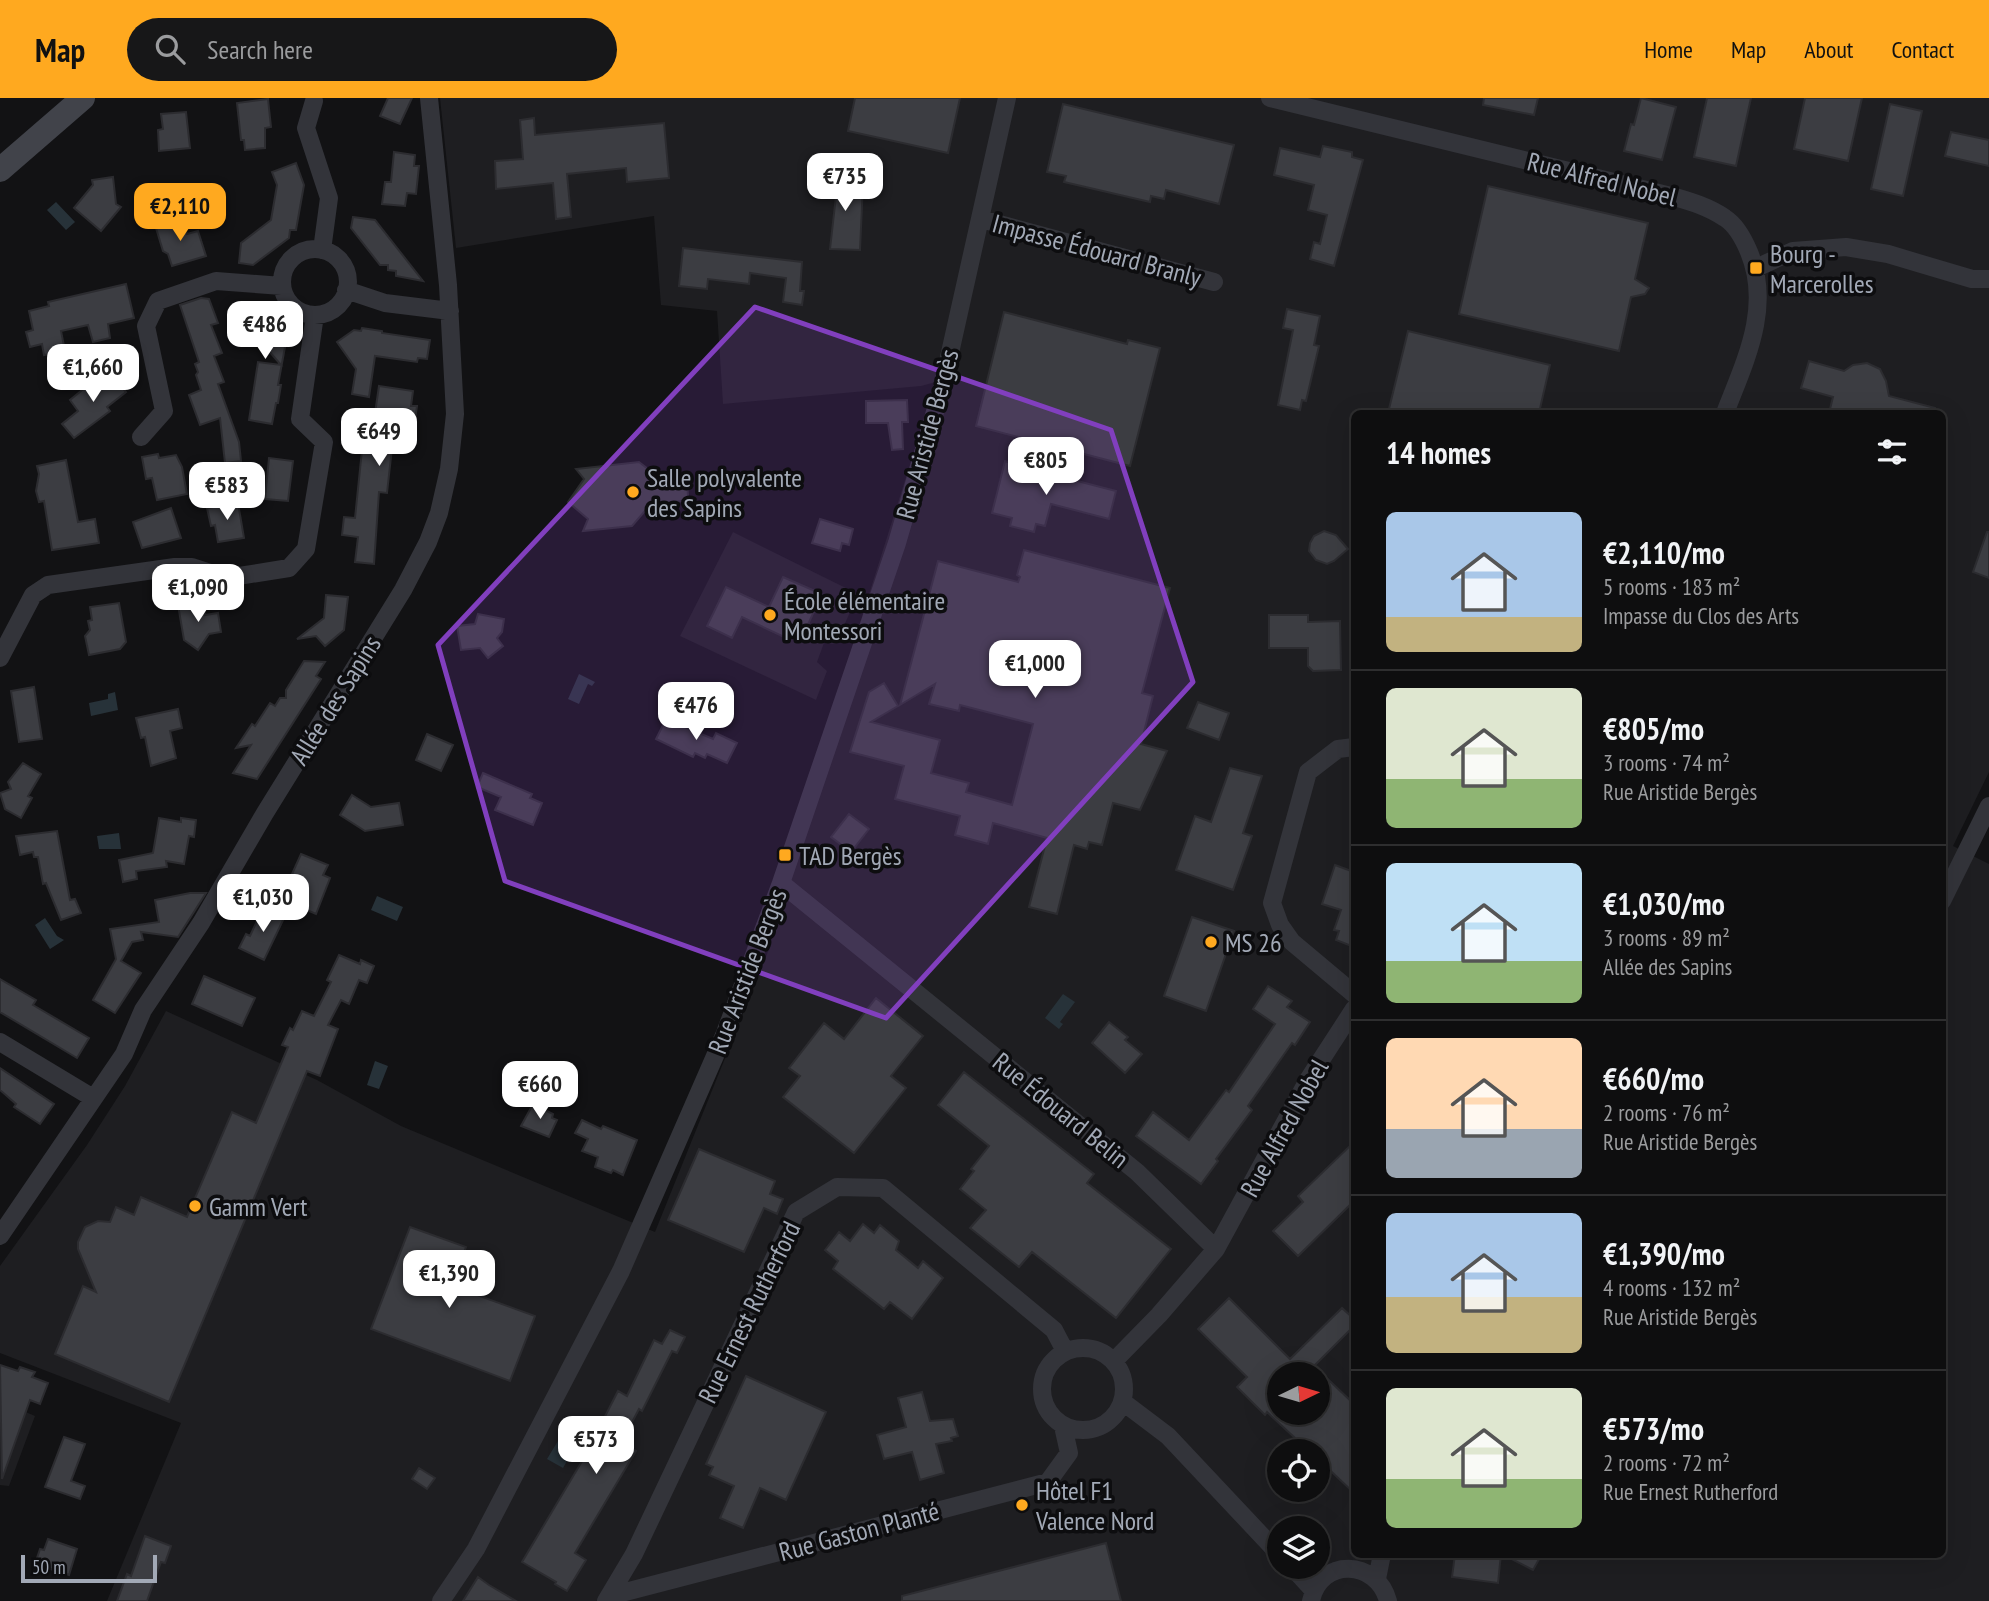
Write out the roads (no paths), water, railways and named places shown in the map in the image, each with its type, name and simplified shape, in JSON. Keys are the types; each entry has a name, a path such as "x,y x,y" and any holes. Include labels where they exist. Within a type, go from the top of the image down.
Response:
{"street":[{"path":"0,170 83,98"},
{"name":"Allée des Sapins","path":"0,1236 124,1054 143,1010 201,923 265,813 403,590 428,542 439,513 453,444 455,414 450,311 429,98"},
{"name":"Rue Aristide Bergès","path":"441,1601 476,1549 621,1271 725,1033 781,883 897,543 943,384 1007,98"},
{"name":"Rue Alfred Nobel","path":"1270,98 1587,174 1704,206 1727,219 1744,240 1756,268 1759,302 1753,342 1726,410"},
{"path":"314,101 306,128 329,198 323,250"},
{"name":"Impasse Édouard Branly","path":"981,219 1213,282"},
{"path":"1756,268 1793,251 1846,247 1888,254 1972,279 1989,279"},
{"path":"312,249 323,250 340,261 345,270 346,290 335,308 315,315 305,314 290,303 282,286 283,275 293,257 312,249"},
{"path":"141,437 164,411 146,326 158,301 216,281 282,286"},
{"path":"346,290 385,303 450,311"},
{"path":"0,658 33,595 48,585 175,567 192,567 226,578 289,568 306,549 324,442 300,419 315,315"},
{"path":"1351,748 1338,750 1308,772 1272,903 1280,925 1292,942 1351,991"},
{"path":"1946,888 1989,806"},
{"name":"Rue Édouard Belin","path":"781,883 1137,1172 1216,1249"},
{"name":"Rue Alfred Nobel","path":"1216,1249 1308,1080 1351,1014"},
{"path":"0,1042 93,1098"},
{"name":"Rue Ernest Rutherford","path":"608,1598 634,1554 796,1212 837,1186 883,1188 1054,1330 1065,1351"},
{"path":"1114,1360 1159,1315 1216,1249"},
{"path":"1080,1347 1099,1350 1114,1360 1124,1380 1123,1402 1114,1418 1099,1429 1080,1432 1063,1426 1048,1413 1041,1395 1049,1363 1065,1351 1080,1347"},
{"path":"1123,1402 1168,1436 1267,1541"},
{"name":"Rue Gaston Planté","path":"608,1598 1048,1482 1069,1453 1063,1426"},
{"path":"1370,1574 1378,1558"},
{"path":"1316,1589 1343,1568 1370,1574 1385,1590 1388,1601"}],"place":[{"name":"Bourg - Marcerolles","path":"1756,268"},
{"name":"Salle polyvalente des Sapins","path":"633,492"},
{"name":"École élémentaire Montessori","path":"770,615"},
{"name":"TAD Bergès","path":"785,855"},
{"name":"MS 26","path":"1211,942"},
{"name":"Gamm Vert","path":"195,1206"},
{"name":"Hôtel F1 Valence Nord","path":"1022,1505"}]}
